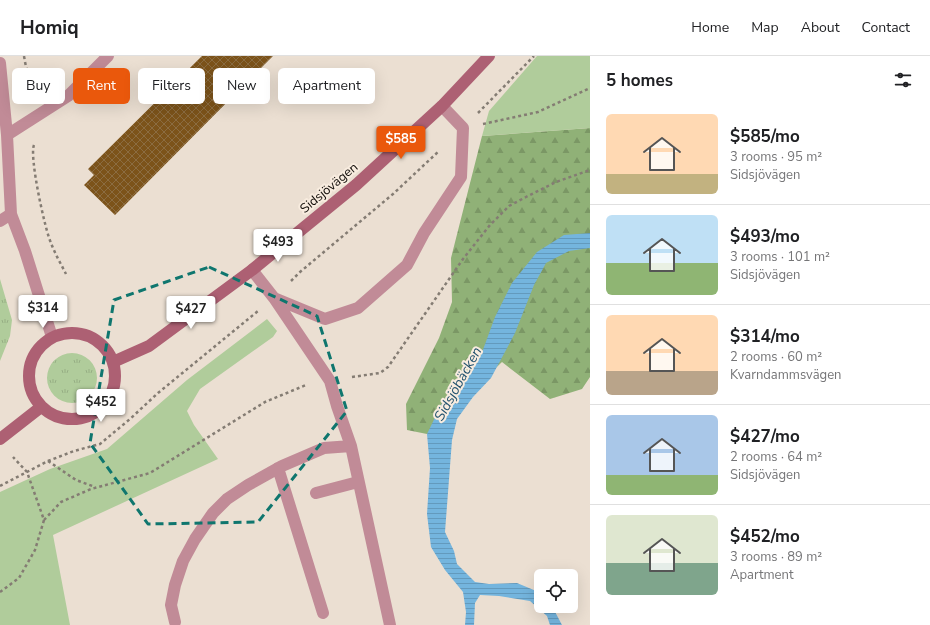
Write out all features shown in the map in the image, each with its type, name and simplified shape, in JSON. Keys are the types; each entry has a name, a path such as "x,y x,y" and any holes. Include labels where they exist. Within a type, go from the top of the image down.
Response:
{"main road":[{"name":"Sidsjövägen","path":"113,362 149,346 252,270 356,185 442,106 489,56"},
{"path":"60,334 80,334 90,337 103,346 109,353 113,362 115,376 110,397 98,411 90,416 74,420 58,417 48,413 41,407 31,390 29,382 32,357 43,343 60,334"},
{"path":"0,439 41,407"}],"street":[{"path":"7,135 68,96 108,56"},
{"path":"0,62 7,135 11,214 25,251 52,337"},
{"path":"274,298 325,319 358,308 407,265 424,233 461,177 463,128 442,106"},
{"path":"0,221 11,214"},
{"path":"252,270 274,298 330,381 336,406 351,446 390,625"},
{"path":"175,622 171,605 175,584 183,561 195,539 213,514 227,499 278,468 324,448 351,446"},
{"path":"278,468 322,613"},
{"path":"316,493 358,482"}],"path":[{"path":"24,56 26,70 28,73 49,87 52,107"},
{"path":"463,128 538,112 590,88"},
{"path":"35,144 33,148 33,159 46,231 66,274"},
{"path":"48,461 76,480 95,487"},
{"path":"0,592 20,578 35,550 44,520 27,472"}],"highlighted area":[{"path":"209,267 317,316 347,411 258,522 148,524 90,443 114,300"}],"green space":[{"path":"537,56 590,56 590,128 482,136 489,111"},
{"path":"590,128 590,377 582,389 550,399 502,362 427,434 407,430 406,404 439,338 452,302 451,258 482,136"},
{"path":"0,279 12,320 10,336 0,361"},
{"path":"267,319 277,331 273,337 200,389 187,411 194,425 218,459 53,535 70,625 0,625 0,492 50,469 107,449 187,380"},
{"path":"72,353 82,355 90,360 95,368 97,378 95,388 90,396 82,401 72,403 62,401 54,396 49,388 47,378 49,368 54,360 62,355"}],"water":[{"name":"Sidsjöbäcken","path":"590,233 590,248 569,251 546,263 534,285 515,333 491,378 473,397 457,419 452,440 445,532 454,551 457,564 475,582 489,584 517,583 534,590 534,605 530,601 499,596 480,595 475,603 474,625 465,625 466,612 463,592 445,570 431,547 427,514 430,468 427,434 443,401 481,355 495,317 512,283 537,252 564,235"},
{"path":"544,613 556,613 562,625 550,625 547,616"}],"building":[{"path":"202,56 273,56 261,68 213,68 213,104 225,104 115,215 84,185 94,175 88,169 154,104 205,104 205,68 190,68"}]}
